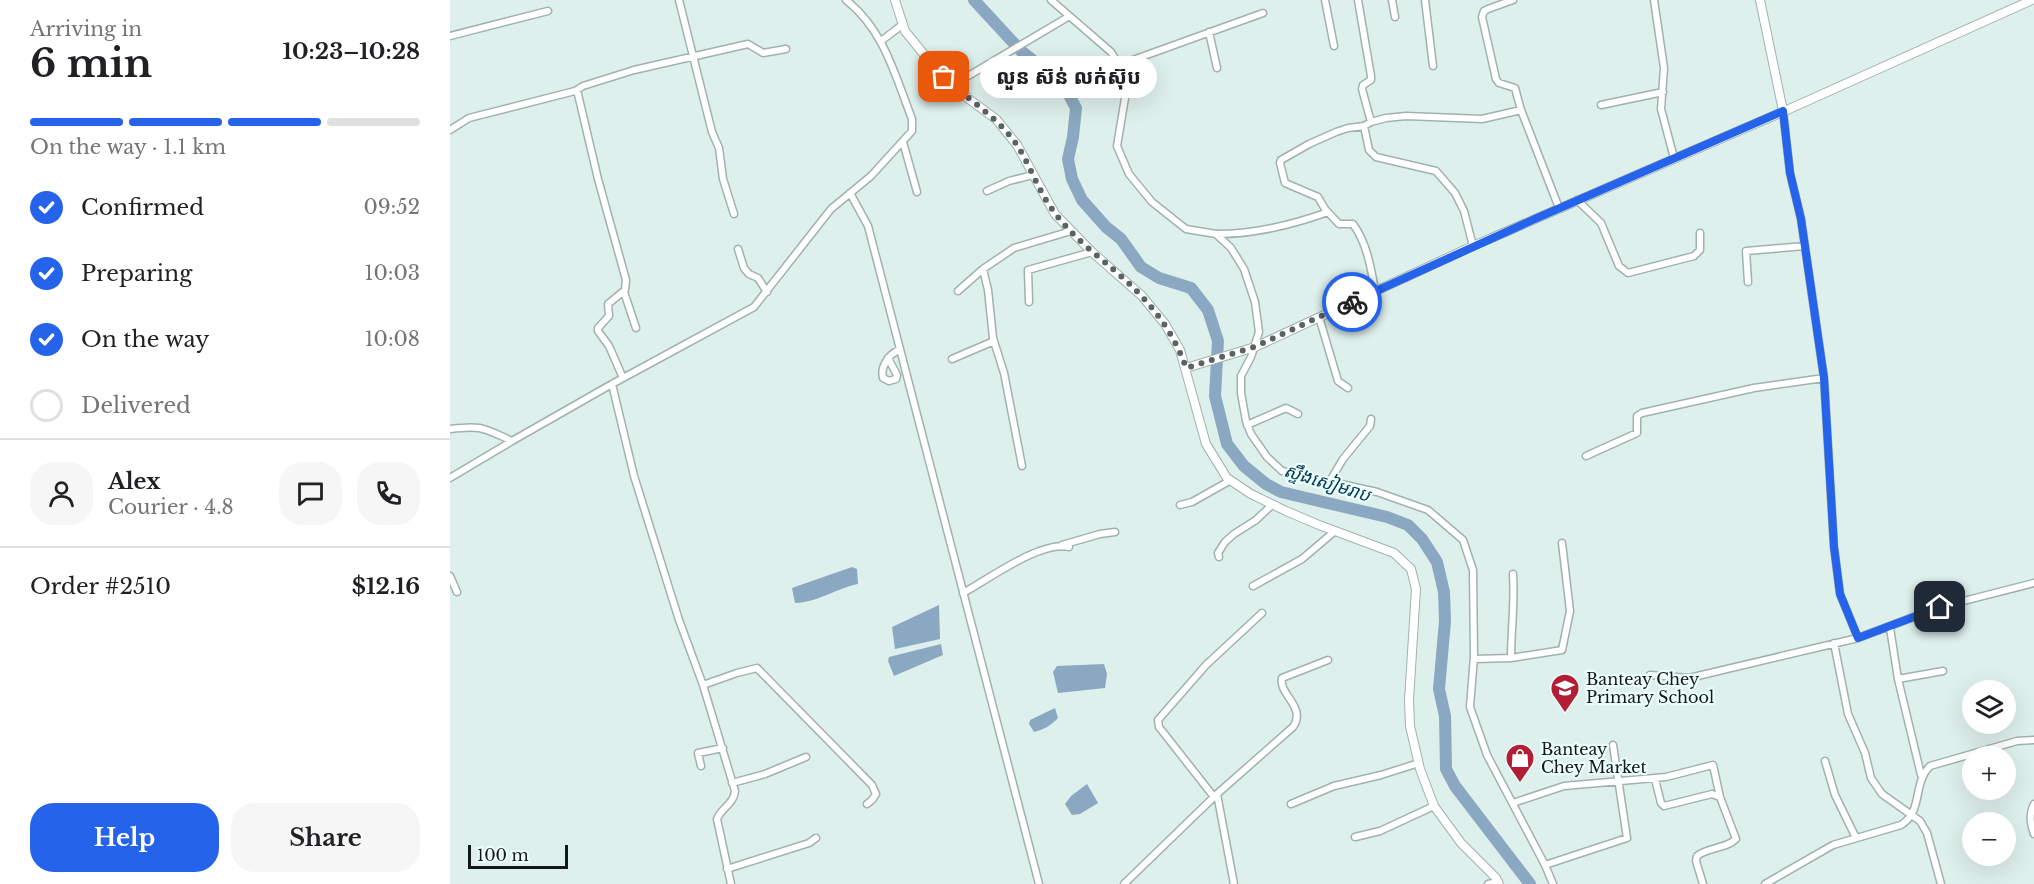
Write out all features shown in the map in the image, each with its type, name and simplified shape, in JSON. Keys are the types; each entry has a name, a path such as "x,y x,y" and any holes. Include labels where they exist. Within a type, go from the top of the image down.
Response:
{"street":[{"path":"679,0 712,132 719,148 723,179 734,214"},
{"path":"450,478 612,384 747,312 767,292 809,234 831,209 871,176 912,131 912,119 881,41 859,9 846,0"},
{"path":"895,0 902,25 935,68 953,86 996,119 1017,145 1055,214 1092,252 1142,296 1165,324 1180,350 1206,444 1220,468 1231,480 1251,494 1335,531 1394,553 1405,562 1413,574 1416,589 1409,700 1410,726 1419,763 1434,806 1461,843 1498,883"},
{"path":"1051,0 1110,52 1119,65 1126,92 1117,146 1129,174 1152,202 1186,229 1216,234 1242,233 1281,227 1328,212"},
{"path":"1325,0 1334,46"},
{"path":"1358,0 1371,76 1371,80 1363,85 1362,89 1371,122"},
{"path":"1392,0 1395,16"},
{"path":"1425,0 1433,66"},
{"path":"1513,0 1488,9 1482,17 1496,79 1499,83 1515,88 1521,110 1559,208"},
{"path":"1654,0 1663,60 1661,109 1674,158"},
{"path":"1760,0 1785,111 1790,173 1801,219 1824,378 1834,547 1840,594 1855,638"},
{"path":"1186,368 1251,348 1473,246 1785,111 2032,0"},
{"path":"450,36 549,11"},
{"path":"1119,65 1263,14"},
{"path":"953,86 1068,17"},
{"path":"881,41 902,25"},
{"path":"1209,32 1217,68"},
{"path":"450,130 469,118 577,90 634,70 694,55 748,44 763,53 786,49"},
{"path":"577,90 598,179 626,280 627,287 608,304 609,316 598,328 623,378"},
{"path":"1601,105 1663,92"},
{"path":"1375,291 1359,232 1353,224 1339,224 1318,197 1285,183 1281,160 1336,132 1364,126 1371,122 1406,116 1482,118 1521,110"},
{"path":"1364,126 1369,150 1376,157 1436,171 1455,193 1464,211 1473,246"},
{"path":"903,141 917,192"},
{"path":"987,191 1009,181 1033,175"},
{"path":"850,193 868,226 1039,884"},
{"path":"1577,200 1601,223 1620,266 1628,273 1694,256 1700,250 1700,233"},
{"path":"958,291 983,269 1014,248 1071,231"},
{"path":"1216,234 1231,248 1252,288 1259,332 1241,376 1241,393 1247,425 1267,457 1282,471 1395,498 1428,510 1462,540 1473,570 1474,659 1470,707 1487,755 1553,884"},
{"path":"1748,282 1746,251 1805,246"},
{"path":"738,249 744,268 758,278 767,292"},
{"path":"1029,302 1028,270 1092,252"},
{"path":"983,269 994,341 1004,373 1022,466"},
{"path":"624,292 636,328"},
{"path":"1319,317 1338,381 1348,388"},
{"path":"952,359 994,341"},
{"path":"888,358 899,350"},
{"path":"1586,456 1597,453 1614,442 1635,435 1637,433 1636,420 1639,414 1754,388 1824,378"},
{"path":"612,384 634,476 679,620 703,685 732,783 735,797 717,819 731,884"},
{"path":"1247,425 1286,408 1298,414"},
{"path":"1330,481 1343,459 1370,426 1371,418"},
{"path":"450,429 483,427 512,441"},
{"path":"1180,505 1192,502 1231,480"},
{"path":"1219,557 1218,553 1225,542 1256,520 1273,504"},
{"path":"1253,586 1302,559 1335,531"},
{"path":"963,593 1036,551 1053,546 1065,546 1100,534 1115,532"},
{"path":"1474,659 1511,658 1543,651 1559,651 1564,645 1570,611 1562,543"},
{"path":"1511,658 1511,625 1515,605 1513,574"},
{"path":"450,576 457,592"},
{"path":"1650,675 1689,678 1855,638 1890,628 1940,607 2034,583"},
{"path":"1234,884 1216,795 1159,727 1158,720 1206,665 1262,613"},
{"path":"1765,884 1833,845 1901,825 1912,813 1917,802 1921,775 1898,678 1890,628"},
{"path":"1834,643 1848,714 1865,753 1870,778 1882,794 1912,813 1920,821 1927,833 1941,884"},
{"path":"1124,884 1297,721 1296,709 1281,684 1282,678 1328,660"},
{"path":"703,685 757,668 872,785 876,794 867,804"},
{"path":"1898,678 1943,671"},
{"path":"1921,775 1930,766 2017,741 2033,742"},
{"path":"1545,865 1627,838 1613,745"},
{"path":"701,766 698,753 723,748"},
{"path":"732,783 765,774 806,757"},
{"path":"1825,761 1835,795 1856,838"},
{"path":"1291,804 1335,786 1419,763"},
{"path":"1513,803 1564,786 1655,778 1713,765 1720,797 1736,839 1732,843 1703,851 1697,856 1696,861 1703,884"},
{"path":"1655,778 1660,803 1664,806 1712,794 1720,797"},
{"path":"2034,804 2030,813 2034,834"},
{"path":"1355,837 1380,831 1434,806"},
{"path":"727,869 809,843 816,838"},
{"path":"1488,884 1498,883"}],"water":[{"path":"852,567 857,569 858,584 811,601 795,603 792,588"},
{"path":"939,605 940,639 895,649 892,627"},
{"path":"941,644 943,655 894,676 888,661 889,657"},
{"path":"1104,664 1107,674 1105,688 1058,693 1053,672 1057,666"},
{"path":"1055,708 1058,718 1047,727 1034,732 1029,724 1030,720"},
{"path":"1087,784 1098,803 1080,814 1072,815 1065,804 1071,796"}],"waterway":[{"name":"ស្ទឹងសៀមរាប","path":"974,0 1021,51 1063,84 1076,108 1068,159 1072,179 1082,200 1106,227 1121,239 1141,267 1159,278 1191,288 1208,310 1218,341 1215,396 1227,444 1244,466 1266,484 1281,492 1387,517 1408,525 1422,539 1437,562 1444,592 1445,621 1439,689 1445,716 1446,769 1455,786 1530,884"}],"way so far":[{"path":"944,77 996,119 1017,145 1055,214 1092,252 1142,296 1165,324 1180,350 1186,368 1254,347 1352,302"}],"place":[{"name":"លួន ស៊ន់ លក់ស៊ុប","path":"944,77"},
{"name":"Banteay Chey Primary School","path":"1565,714"},
{"name":"Banteay Chey Market","path":"1520,784"}],"route":[{"path":"1352,302 1473,246 1783,111 1790,173 1801,219 1824,378 1834,547 1840,594 1858,638 1890,628 1940,607"}]}
